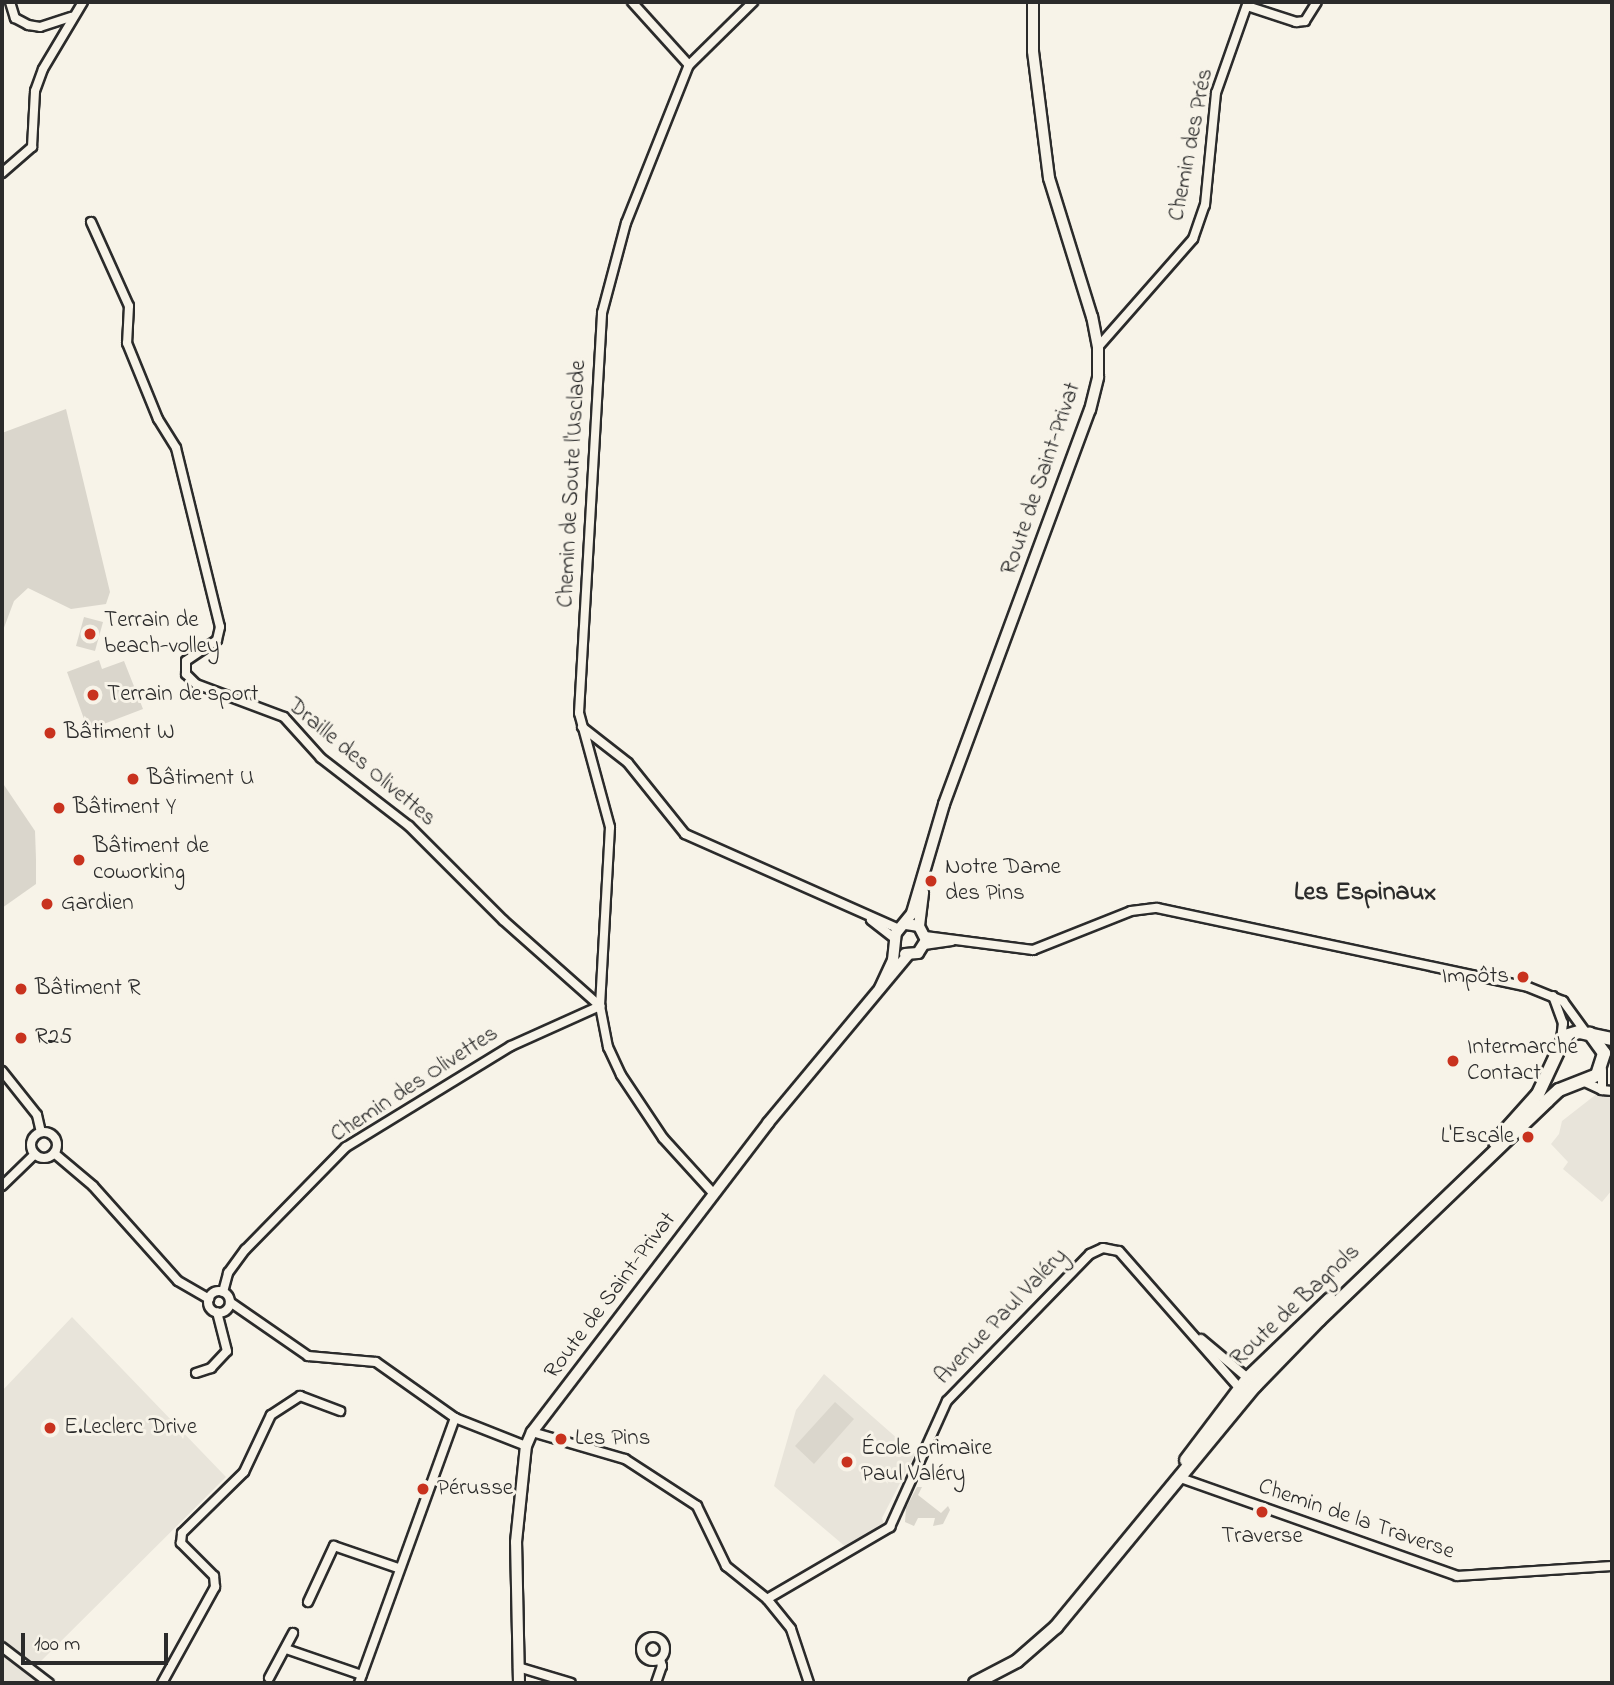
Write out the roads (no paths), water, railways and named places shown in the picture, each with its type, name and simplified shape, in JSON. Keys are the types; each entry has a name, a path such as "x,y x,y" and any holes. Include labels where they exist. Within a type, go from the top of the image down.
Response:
{"main road":[{"path":"1493,1149 1538,1094 1555,1063 1560,1041 1572,1033 1612,1039"},
{"path":"1493,1149 1547,1101 1597,1075 1607,1060 1602,1045 1588,1034"},
{"path":"1555,1063 1563,1076 1581,1082"},
{"name":"Route de Bagnols","path":"975,1683 1042,1642 1125,1545 1247,1387 1296,1335 1493,1149"}],"street":[{"path":"10,2 15,18 27,25 40,27 71,18"},
{"path":"2,173 32,147 35,91 71,18 83,2"},
{"path":"632,2 689,65"},
{"name":"Chemin de Soute l'Usclade","path":"600,1006 610,828 582,727 602,313 626,223 689,65 753,2"},
{"name":"Route de Saint-Privat","path":"880,988 924,876 944,804 1090,410 1098,347 1049,178 1033,51 1032,2"},
{"path":"1248,4 1296,22 1305,21 1317,2"},
{"name":"Chemin des Prés","path":"1098,347 1193,239 1205,205 1216,93 1248,4"},
{"name":"Draille des Olivettes","path":"91,222 129,306 127,344 158,419 176,448 220,627 217,640 187,661 186,674 196,684 284,717 321,758 409,825 503,920 600,1006"},
{"path":"582,727 628,763 685,834 899,934 908,955"},
{"name":"Route de Saint-Privat","path":"919,926 924,876"},
{"path":"899,934 919,926 925,940 969,941 1033,950 1131,911 1157,908 1553,996 1563,1001 1588,1034"},
{"name":"Route de Saint-Privat","path":"519,1683 516,1542 526,1446 531,1432 713,1193 880,988 908,955 925,940"},
{"path":"1553,996 1563,1023 1560,1041"},
{"path":"600,1006 608,1047 621,1074 663,1138 713,1193"},
{"name":"Chemin des Olivettes","path":"223,1292 228,1273 245,1250 346,1147 512,1046 600,1006"},
{"path":"1602,1090 1607,1060"},
{"path":"2,1071 37,1115 41,1132"},
{"path":"1581,1082 1612,1091"},
{"path":"41,1132 54,1136 54,1153 93,1186 178,1281 209,1299 217,1312 226,1351 211,1368 196,1373"},
{"path":"34,1154 32,1141 41,1132"},
{"path":"34,1154 47,1158 54,1153"},
{"path":"2,1186 34,1154"},
{"name":"Avenue Paul Valéry","path":"766,1599 890,1527 947,1401 1090,1254 1103,1248 1119,1251 1247,1387"},
{"path":"209,1299 216,1292 223,1292 230,1302 308,1356 376,1362 455,1418 526,1446"},
{"path":"217,1312 228,1309 230,1302"},
{"name":"Avenue Paul Valéry","path":"1199,1337 1247,1387"},
{"path":"162,1683 215,1587 214,1576 181,1542 182,1533 244,1472 271,1415 300,1396 340,1411"},
{"path":"286,1649 360,1679 398,1568 455,1418"},
{"path":"531,1432 625,1459 681,1493 705,1520 726,1566 766,1599 791,1629 809,1683"},
{"name":"Chemin de la Traverse","path":"1178,1478 1457,1576 1612,1566"},
{"path":"308,1602 334,1546 398,1568"},
{"path":"270,1678 293,1633"},
{"path":"2,1647 49,1683"},
{"path":"656,1683 662,1666 660,1659"},
{"path":"518,1667 571,1683"}],"place":[{"name":"Terrain de beach-volley","path":"90,634"},
{"name":"Terrain de sport","path":"93,695"},
{"name":"Bâtiment W","path":"50,733"},
{"name":"Bâtiment U","path":"133,779"},
{"name":"Bâtiment Y","path":"59,808"},
{"name":"Bâtiment de coworking","path":"79,860"},
{"name":"Notre Dame des Pins","path":"931,881"},
{"name":"Gardien","path":"47,904"},
{"name":"Impôts","path":"1523,977"},
{"name":"Bâtiment R","path":"21,989"},
{"name":"R25","path":"21,1038"},
{"name":"Intermarché Contact","path":"1453,1061"},
{"name":"L'Escale","path":"1528,1137"},
{"name":"E.Leclerc Drive","path":"50,1428"},
{"name":"Les Pins","path":"561,1439"},
{"name":"École primaire Paul Valéry","path":"847,1462"},
{"name":"Pérusse","path":"423,1489"},
{"name":"Traverse","path":"1262,1512"}],"district":[{"name":"Les Espinaux","path":"1365,894"}]}
